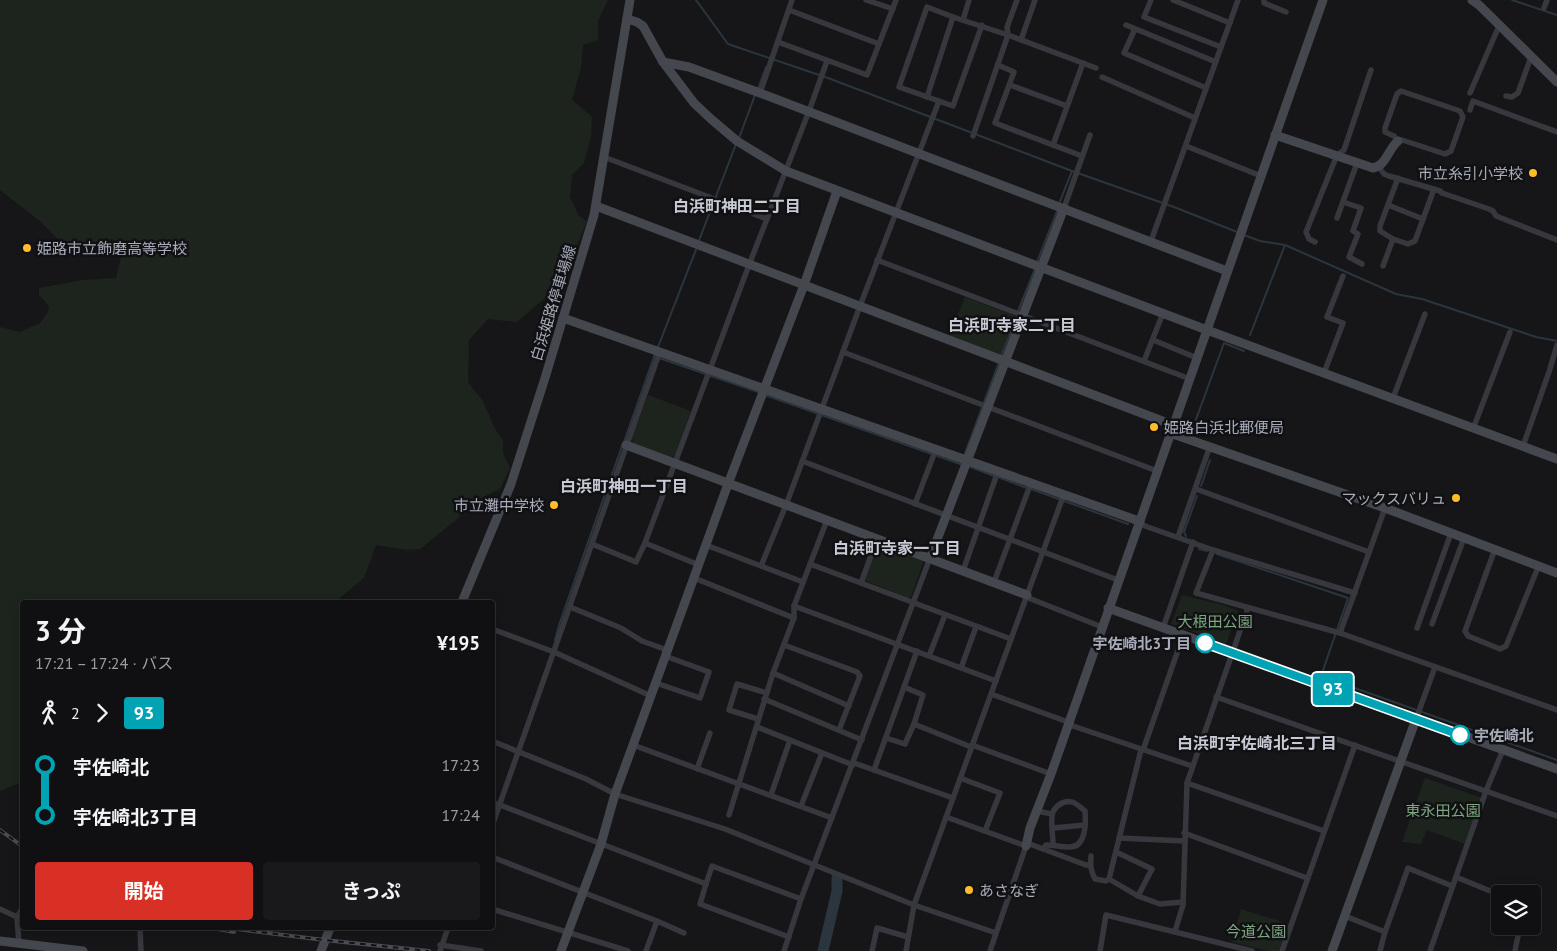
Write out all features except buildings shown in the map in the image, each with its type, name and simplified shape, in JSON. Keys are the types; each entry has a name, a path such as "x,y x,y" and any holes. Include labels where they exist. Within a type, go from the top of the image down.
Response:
{"street":[{"name":"白浜姫路停車場線","path":"463,600 511,484 596,206 630,0"},
{"path":"760,93 792,0"},
{"path":"866,0 892,9"},
{"path":"778,42 867,75 896,0"},
{"path":"963,20 969,0"},
{"path":"974,136 1008,35 1007,27 1017,0"},
{"path":"1021,40 1035,0"},
{"path":"1151,0 1144,17 1221,47"},
{"path":"1173,0 1230,23"},
{"path":"1151,242 1238,0"},
{"path":"1264,0 1264,3 1286,12"},
{"path":"990,951 1068,722 1323,0"},
{"path":"1472,0 1557,82"},
{"path":"1544,8 1547,0"},
{"path":"982,25 953,106 899,87 927,7 982,25 1096,68"},
{"path":"789,10 879,44"},
{"path":"927,97 953,17"},
{"path":"628,19 643,26 663,62 694,103 737,141 786,171 1207,330 1557,459"},
{"path":"1126,25 1216,62"},
{"path":"1470,93 1499,26"},
{"path":"1135,29 1124,53 1206,88"},
{"path":"1506,96 1512,98 1518,93 1531,57"},
{"path":"592,544 636,562 646,543 827,61"},
{"path":"663,62 689,67 760,93 1227,271"},
{"path":"1053,145 1083,63"},
{"path":"998,65 1014,72 996,123 1082,156"},
{"path":"1315,242 1308,239 1306,232 1336,156 1344,150 1371,70"},
{"path":"1102,77 1196,118"},
{"path":"1010,85 1067,106"},
{"path":"1276,135 1373,168 1379,167 1394,145 1402,140 1445,154 1452,151 1463,117 1460,111 1401,91 1397,94 1385,128 1385,132 1394,136 1398,141"},
{"path":"761,566 786,505 877,260 939,101"},
{"path":"1470,110 1473,101 1557,132"},
{"path":"784,951 801,899 968,460 984,406 1004,361 1064,208 1090,135"},
{"path":"1186,146 1261,176"},
{"path":"604,157 767,219"},
{"path":"1337,218 1357,163"},
{"path":"1379,167 1384,174 1434,189 1493,211 1496,216 1557,240"},
{"path":"1398,178 1380,226 1380,231 1393,239 1408,244 1415,240 1434,189"},
{"path":"561,951 601,844 615,794 666,653 764,388 804,286 837,191"},
{"path":"1343,202 1361,208 1353,231 1358,234 1349,258 1362,264"},
{"path":"1388,205 1423,219"},
{"path":"596,206 1004,361 1210,446 1386,508 1557,573"},
{"path":"1384,266 1393,239"},
{"path":"877,260 1190,378"},
{"path":"1324,373 1343,323 1327,317 1343,276"},
{"path":"1144,362 1162,313"},
{"path":"1393,398 1425,314"},
{"path":"563,318 709,373 764,388 968,460 1031,483 1062,498 1140,520 1145,526 1213,550 1356,593"},
{"path":"1474,429 1510,332"},
{"path":"1153,340 1197,358"},
{"path":"1523,446 1557,346"},
{"path":"844,352 1157,471"},
{"path":"495,818 657,353"},
{"path":"626,445 994,582 1102,627"},
{"path":"1178,537 1210,446"},
{"path":"915,504 936,449"},
{"path":"802,461 915,504 947,514 1118,580"},
{"path":"963,571 998,471"},
{"path":"994,582 1031,483"},
{"path":"1196,489 1370,552"},
{"path":"906,951 914,905 1062,498"},
{"path":"1340,633 1386,508"},
{"path":"729,815 773,673 794,618 794,606 827,520"},
{"path":"1417,628 1451,533"},
{"path":"1432,624 1464,538"},
{"path":"861,583 877,539"},
{"path":"1163,628 1193,542"},
{"path":"646,543 699,565"},
{"path":"706,545 803,582"},
{"path":"1496,549 1466,631 1468,636 1500,649 1506,646 1539,565"},
{"path":"1213,550 1196,593 1340,633 1557,710"},
{"path":"810,564 1011,639"},
{"path":"694,578 794,618"},
{"path":"794,606 996,680"},
{"path":"570,607 621,628 642,641 709,672 700,698 656,683"},
{"path":"1108,608 1557,769"},
{"path":"1176,931 1183,902 1187,783 1248,608"},
{"path":"929,656 945,615"},
{"path":"960,668 976,627"},
{"path":"495,629 552,651 651,696"},
{"path":"1109,879 1142,750 1183,636"},
{"path":"784,645 857,672 860,676 839,730"},
{"path":"874,770 917,651"},
{"path":"1332,951 1435,667"},
{"path":"773,673 849,706"},
{"path":"758,719 729,710 737,684 862,740"},
{"path":"886,738 905,744 914,724 924,695 904,687"},
{"path":"991,694 1068,722 1073,726 1192,766"},
{"path":"1216,697 1557,816"},
{"path":"914,724 1051,774"},
{"path":"757,727 822,753 953,798"},
{"path":"697,769 710,733"},
{"path":"771,795 790,740"},
{"path":"495,742 586,779 615,794 725,829 914,905 996,933"},
{"path":"633,745 832,818"},
{"path":"1282,951 1355,746"},
{"path":"1430,951 1486,791 1503,750"},
{"path":"801,806 822,753"},
{"path":"960,778 1000,793 985,831"},
{"path":"1187,783 1324,831"},
{"path":"1043,849 1046,845 1053,844 1058,847 1073,847 1079,844 1084,833 1085,811 1078,805 1070,802 1056,806 1052,814 1053,844"},
{"path":"495,803 706,884"},
{"path":"1037,811 1052,814"},
{"path":"946,817 1090,865"},
{"path":"1053,828 1085,825"},
{"path":"1184,833 1308,878"},
{"path":"1119,838 1184,841"},
{"path":"1116,852 1152,869 1138,896"},
{"path":"1091,856 1090,865 1095,879 1106,881 1109,879 1138,896 1160,904 1183,902"},
{"path":"495,858 684,933"},
{"path":"789,936 700,904 706,884 712,866 801,899"},
{"path":"1380,951 1408,868 1452,886"},
{"path":"1456,877 1491,891"},
{"path":"0,909 17,917"},
{"path":"495,910 628,951"},
{"path":"18,944 17,917 20,913"},
{"path":"1100,951 1106,915 1252,951"},
{"path":"1344,916 1385,932"},
{"path":"646,951 657,921"},
{"path":"872,951 877,928 908,937"},
{"path":"140,930 140,951"},
{"path":"320,951 329,930"},
{"path":"447,930 440,948 481,951"},
{"path":"1514,951 1518,935"},
{"path":"0,941 83,951"}],"green space":[{"path":"0,0 608,0 598,21 598,40 583,45 581,67 572,100 592,117 591,137 584,163 572,175 570,197 579,216 587,221 566,274 545,298 517,322 488,319 469,340 468,382 483,401 495,429 503,440 503,453 510,468 500,489 469,504 456,520 420,549 407,550 376,545 364,578 337,600 20,600 20,783 0,791 0,327 20,332 40,323 48,312 49,306 39,295 39,288 83,280 116,278 121,257 119,245 112,239 91,247 66,247 41,222 0,190"},
{"path":"965,297 1015,316 1001,355 949,336"},
{"path":"648,395 691,411 675,455 671,457 633,443 632,438"},
{"path":"878,542 924,560 911,597 908,598 864,580"},
{"name":"大根田公園","path":"1182,595 1223,605 1238,611 1226,644 1171,624"},
{"name":"東永田公園","path":"1425,778 1482,798 1465,844 1427,830 1421,844 1402,842"},
{"name":"今道公園","path":"1241,909 1289,924 1279,951 1268,951 1232,942"}],"waterway":[{"path":"696,0 728,44 828,78 1237,232"},
{"path":"1512,0 1557,15"},
{"path":"758,89 766,67"},
{"path":"739,138 755,95"},
{"path":"698,243 736,144"},
{"path":"1059,204 1072,171"},
{"path":"1037,262 1057,211"},
{"path":"1244,235 1260,241 1285,245 1396,294 1422,299 1536,337 1557,341"},
{"path":"1250,335 1285,245"},
{"path":"658,347 697,247"},
{"path":"1018,311 1035,269"},
{"path":"1001,356 1017,316"},
{"path":"1191,433 1224,343 1244,351"},
{"path":"624,442 655,354"},
{"path":"659,358 761,393"},
{"path":"964,456 999,362"},
{"path":"765,395 963,465"},
{"path":"555,640 622,446"},
{"path":"1201,486 1210,460"},
{"path":"968,466 994,476"},
{"path":"998,477 1027,488"},
{"path":"1031,489 1128,524"},
{"path":"1186,536 1184,532 1197,496"},
{"path":"1199,549 1207,551"},
{"path":"1217,554 1348,598 1321,676 1557,760"},
{"path":"823,951 837,891 837,878"}],"railway":[{"path":"0,830 20,845"},
{"path":"224,930 234,932"},
{"path":"245,930 429,951"}],"bus line":[{"name":"93","path":"1205,643 1460,735"}],"place":[{"name":"市立糸引小学校","path":"1533,173"},
{"name":"姫路市立飾磨高等学校","path":"27,248"},
{"name":"姫路白浜北郵便局","path":"1154,427"},
{"name":"マックスバリュ","path":"1456,498"},
{"name":"市立灘中学校","path":"554,505"},
{"name":"宇佐崎北3丁目","path":"1205,643"},
{"name":"宇佐崎北","path":"1460,735"},
{"name":"あさなぎ","path":"969,890"}],"district":[{"name":"白浜町神田二丁目","path":"737,206"},
{"name":"白浜町寺家二丁目","path":"1012,325"},
{"name":"白浜町神田一丁目","path":"624,486"},
{"name":"白浜町寺家一丁目","path":"897,548"},
{"name":"白浜町宇佐崎北三丁目","path":"1257,743"}]}
